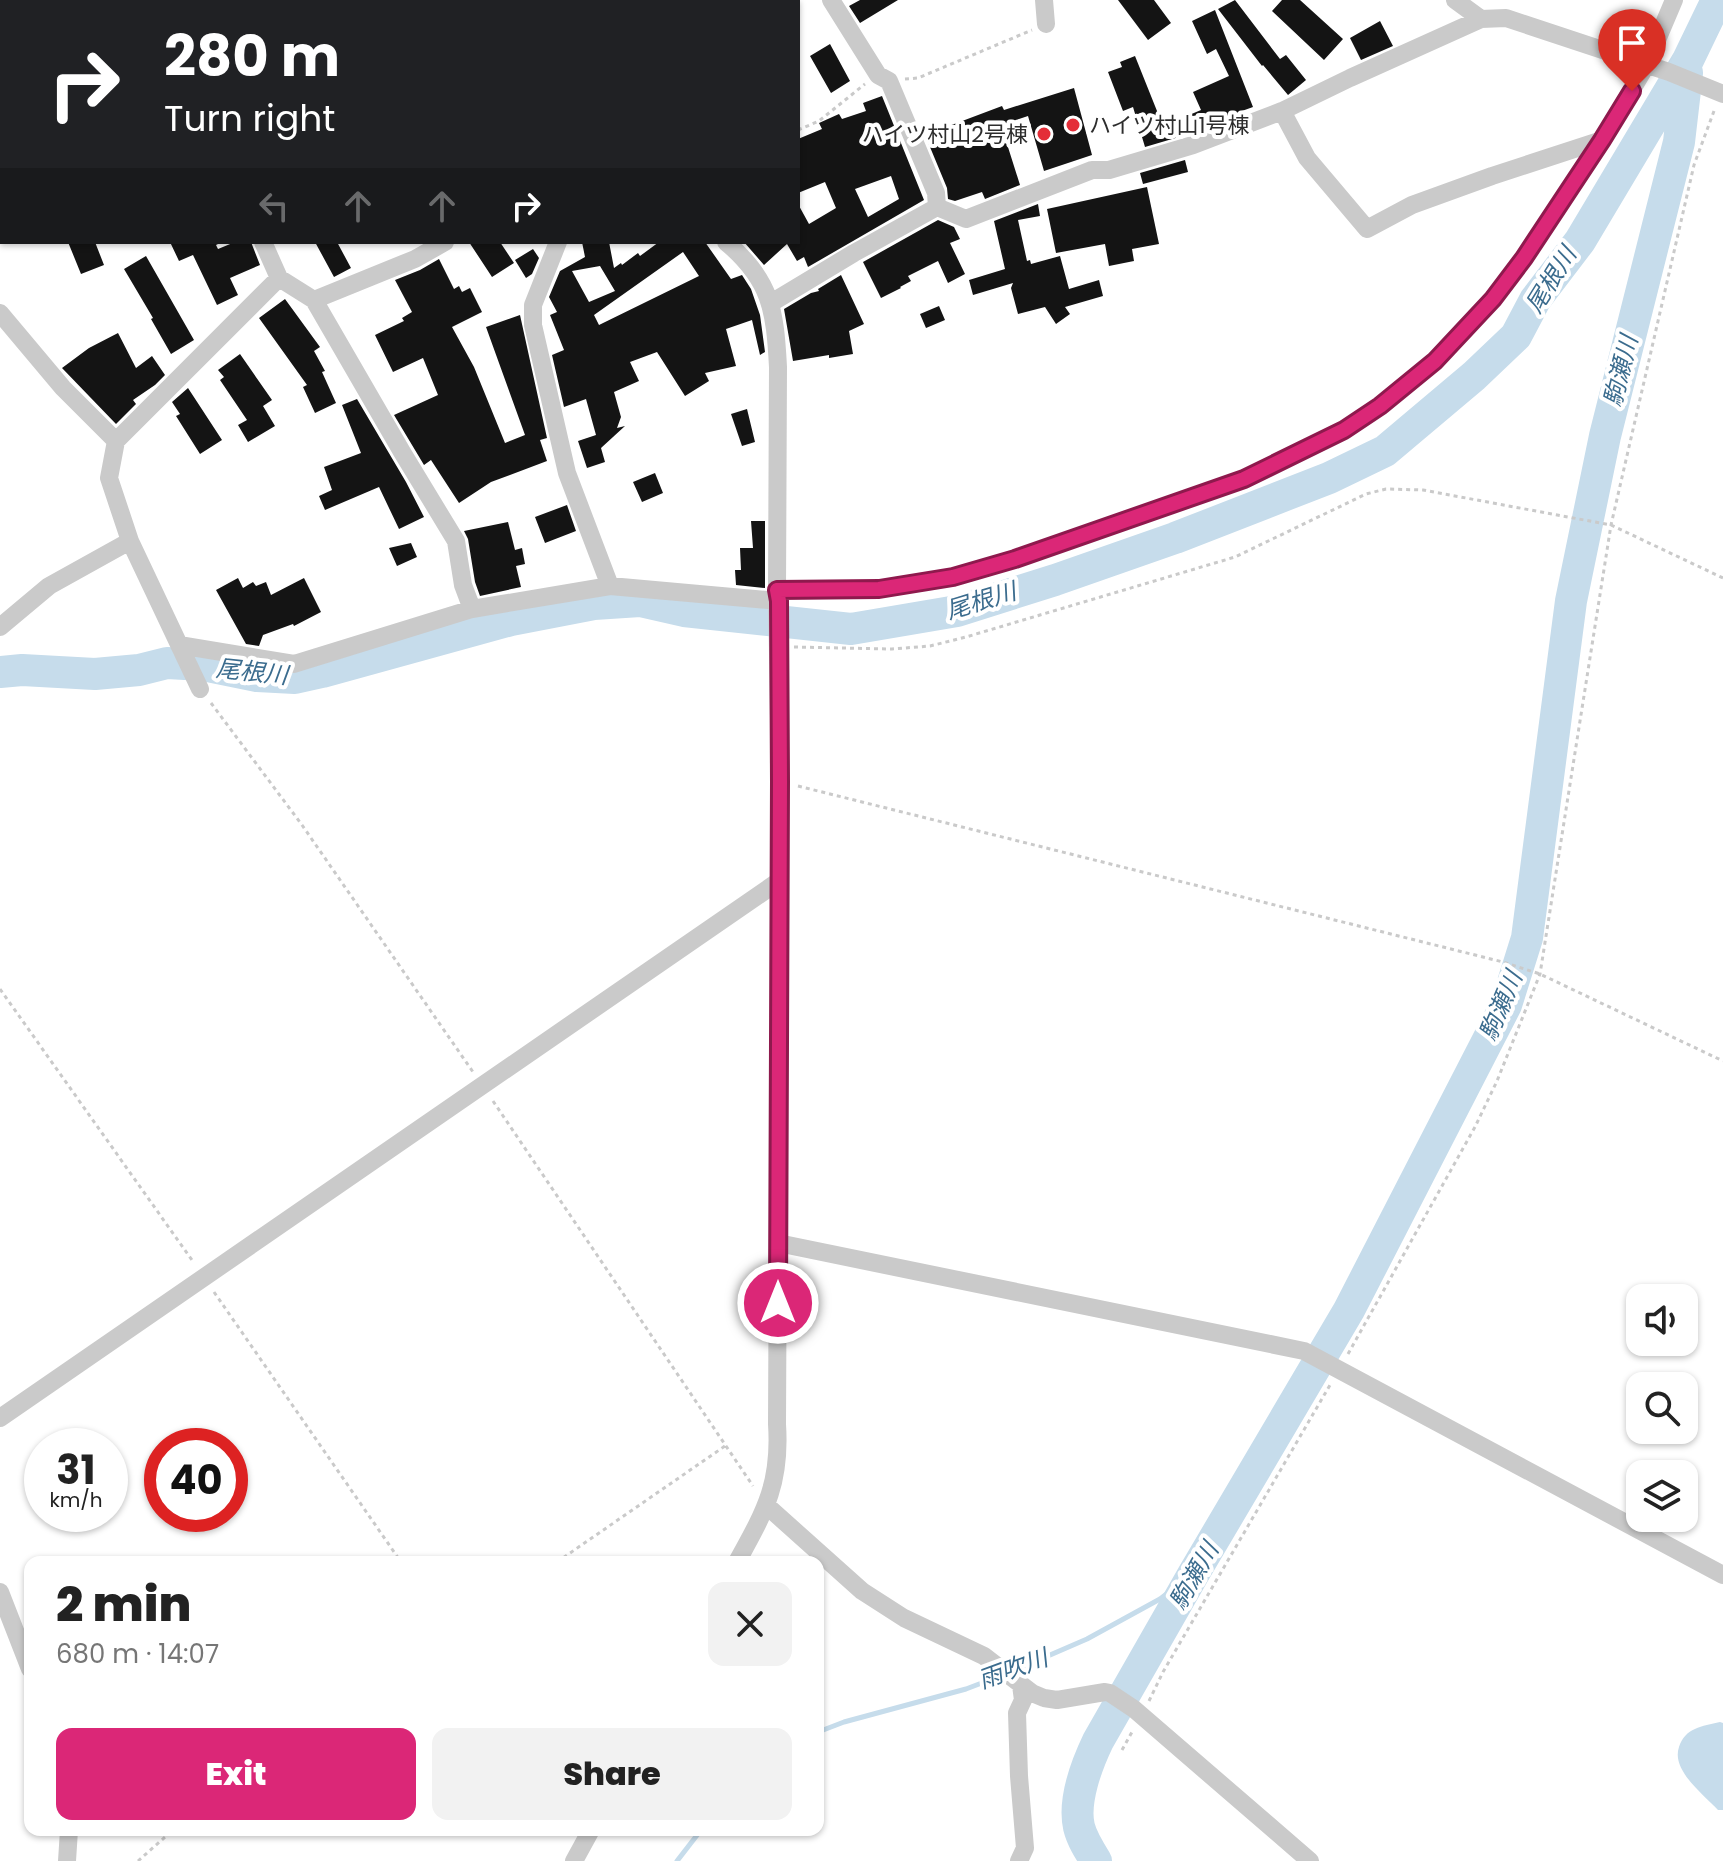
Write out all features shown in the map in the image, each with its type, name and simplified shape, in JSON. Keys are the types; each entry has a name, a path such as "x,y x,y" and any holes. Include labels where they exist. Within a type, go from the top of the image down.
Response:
{"street":[{"path":"831,0 884,78 936,193 937,207"},
{"path":"1044,0 1046,24"},
{"path":"1455,0 1481,19"},
{"path":"179,645 294,664 472,609 610,586 778,600 879,589 953,577 1015,559 1244,479 1344,430 1380,406 1435,361 1465,331 1524,258 1602,140 1646,66 1674,0"},
{"path":"937,207 966,219 1092,170 1109,170 1193,145 1282,111 1506,9 1716,91"},
{"path":"1282,111 1307,158 1367,229 1412,205 1602,140"},
{"path":"771,303 937,207"},
{"path":"264,244 279,278 314,300 456,541 463,585 472,609"},
{"path":"314,300 415,259 441,244"},
{"path":"557,244 533,305 533,325 567,473 610,586"},
{"path":"728,244 742,255 771,303 778,367 779,1451 767,1506 740,1556"},
{"path":"200,689 130,541 109,478 116,441 279,278"},
{"path":"0,313 63,388 116,441"},
{"path":"0,627 49,586 130,541"},
{"path":"0,1418 779,881"},
{"path":"778,1243 1304,1351 1723,1575"},
{"path":"767,1506 823,1556"},
{"path":"824,1557 862,1591 904,1618 984,1656 1032,1693 1057,1700 1105,1692 1117,1697 1310,1861"},
{"path":"0,1592 24,1654"},
{"path":"1012,1678 1023,1700 1017,1713 1025,1848 1019,1861"},
{"path":"67,1861 69,1836"},
{"path":"574,1861 588,1836"}],"path":[{"path":"800,129 819,121 884,78 918,78 1046,24"},
{"path":"1122,1750 1138,1712 1475,1127 1514,1042 1540,974 1611,525 1694,165 1716,91"},
{"path":"779,640 892,649 930,646 1235,557 1366,494 1386,489 1423,490 1611,525 1723,578"},
{"path":"200,689 302,825 767,1506"},
{"path":"780,781 1503,962 1540,974 1723,1061"},
{"path":"566,1556 725,1446"},
{"path":"138,1861 166,1836"}],"water":[{"path":"1723,1723 1723,1810 1718,1810 1690,1781 1678,1756 1685,1736 1701,1727"}],"building":[{"path":"860,0 898,0 860,23 849,6"},
{"path":"1118,0 1154,0 1171,23 1148,40"},
{"path":"1235,0 1280,59 1286,55 1306,80 1288,95 1218,9"},
{"path":"1282,0 1300,0 1343,39 1324,60 1272,11"},
{"path":"1215,10 1253,107 1189,134 1145,147 1133,107 1123,111 1108,72 1122,67 1120,62 1135,56 1163,126 1201,110 1193,92 1229,76 1216,49 1207,54 1192,21"},
{"path":"1380,21 1393,46 1361,60 1350,38"},
{"path":"830,44 850,81 831,93 810,56"},
{"path":"1074,88 1092,155 1044,171 1028,116 1001,125 1020,185 985,199 982,192 955,201 948,199 947,188 925,135 1002,106 1004,110"},
{"path":"882,96 924,200 808,267 804,257 797,261 787,244 800,244 800,208 809,224 836,208 825,182 800,192 800,138 822,129 819,123 839,114 842,119 866,111 863,103","holes":["891,176 899,199 868,217 855,189"]},
{"path":"1185,160 1188,172 1143,184 1140,173"},
{"path":"1147,187 1159,244 1132,249 1134,261 1109,266 1105,244 1056,253 1047,209"},
{"path":"1038,204 1040,216 1018,220 1027,261 1030,260 1031,264 1060,256 1069,289 1099,280 1103,296 1065,307 1070,314 1056,324 1045,307 1018,314 1011,288 1013,283 973,295 969,280 1005,269 994,221"},
{"path":"938,220 954,227 960,239 950,243 965,274 948,283 938,261 908,276 911,281 881,298 863,262"},
{"path":"69,244 96,244 104,265 81,274"},
{"path":"171,244 218,244 218,249 230,244 252,244 260,265 230,278 238,295 217,305 193,255 179,261"},
{"path":"316,244 338,244 351,268 334,277"},
{"path":"470,244 501,244 514,263 492,277"},
{"path":"582,244 609,244 614,268 656,244 706,244 731,279 742,275 751,289 760,315 765,352 760,355 752,320 726,329 736,366 705,373 709,381 685,396 657,352 630,362 639,381 614,392 621,417 617,428 625,426 601,448 605,462 587,468 578,441 596,435 586,399 564,407 552,355 564,350 550,315 557,312 549,297 560,271 585,257","holes":["683,252 699,276 599,325 594,315","600,266 615,291 589,302 572,271"]},
{"path":"746,244 787,244 764,265"},
{"path":"533,249 539,258 532,274 526,278 515,260"},
{"path":"146,256 194,340 171,354 124,269"},
{"path":"439,259 454,289 459,286 462,292 470,288 482,312 452,327 474,367 505,443 525,435 486,327 520,315 547,438 540,440 547,461 491,482 459,503 431,460 424,465 394,415 438,395 423,358 393,372 375,335 404,321 402,318 412,312 395,280"},
{"path":"841,275 864,324 849,331 853,354 793,361 784,309 819,291"},
{"path":"285,299 320,347 314,351 336,403 315,413 303,387 307,385 259,318"},
{"path":"939,306 945,320 926,328 920,314"},
{"path":"118,333 136,368 152,356 165,375 133,400 136,404 116,424 62,368 89,348"},
{"path":"240,354 272,400 263,406 275,426 248,442 238,425 247,420 220,380 224,377 218,370"},
{"path":"188,388 222,440 200,454 176,416 180,414 172,402"},
{"path":"357,399 424,517 399,529 379,487 325,510 319,496 332,490 324,467 361,453 342,405"},
{"path":"747,409 755,442 742,446 731,414"},
{"path":"655,473 663,493 642,502 633,482"},
{"path":"567,505 576,531 545,543 535,517"},
{"path":"751,521 765,521 765,588 736,585 735,570 741,570 740,548 753,548"},
{"path":"508,522 515,550 522,548 525,564 516,566 521,587 480,596 464,531"},
{"path":"411,543 417,557 397,566 389,548"},
{"path":"238,578 243,588 253,582 256,586 266,582 271,595 304,578 321,612 294,626 263,635 259,646 246,644 216,590"}],"waterway":[{"name":"尾根川","path":"0,672 22,670 95,674 139,670 167,663 203,665 257,676 295,678 511,620 594,604 640,601 684,611 851,629 957,611 1175,538 1329,478 1385,451 1516,336 1535,300 1580,241 1688,60 1717,0"},
{"name":"駒瀬川","path":"1096,1861 1079,1827 1078,1806 1082,1783 1098,1741 1349,1310 1506,1005 1527,938 1571,601 1605,436 1679,142 1687,73"},
{"name":"雨吹川","path":"1013,1671 1087,1639 1160,1599 1194,1573"},
{"name":"雨吹川","path":"824,1730 966,1689 1000,1676"},
{"name":"雨吹川","path":"677,1861 696,1836"}],"place":[{"name":"ハイツ村山1号棟","path":"1073,125"},
{"name":"ハイツ村山2号棟","path":"1044,134"}],"route":[{"path":"778,1303 780,781 777,590 879,589 953,577 1015,559 1244,479 1344,430 1380,406 1435,361 1493,299 1524,258 1632,91"}]}
